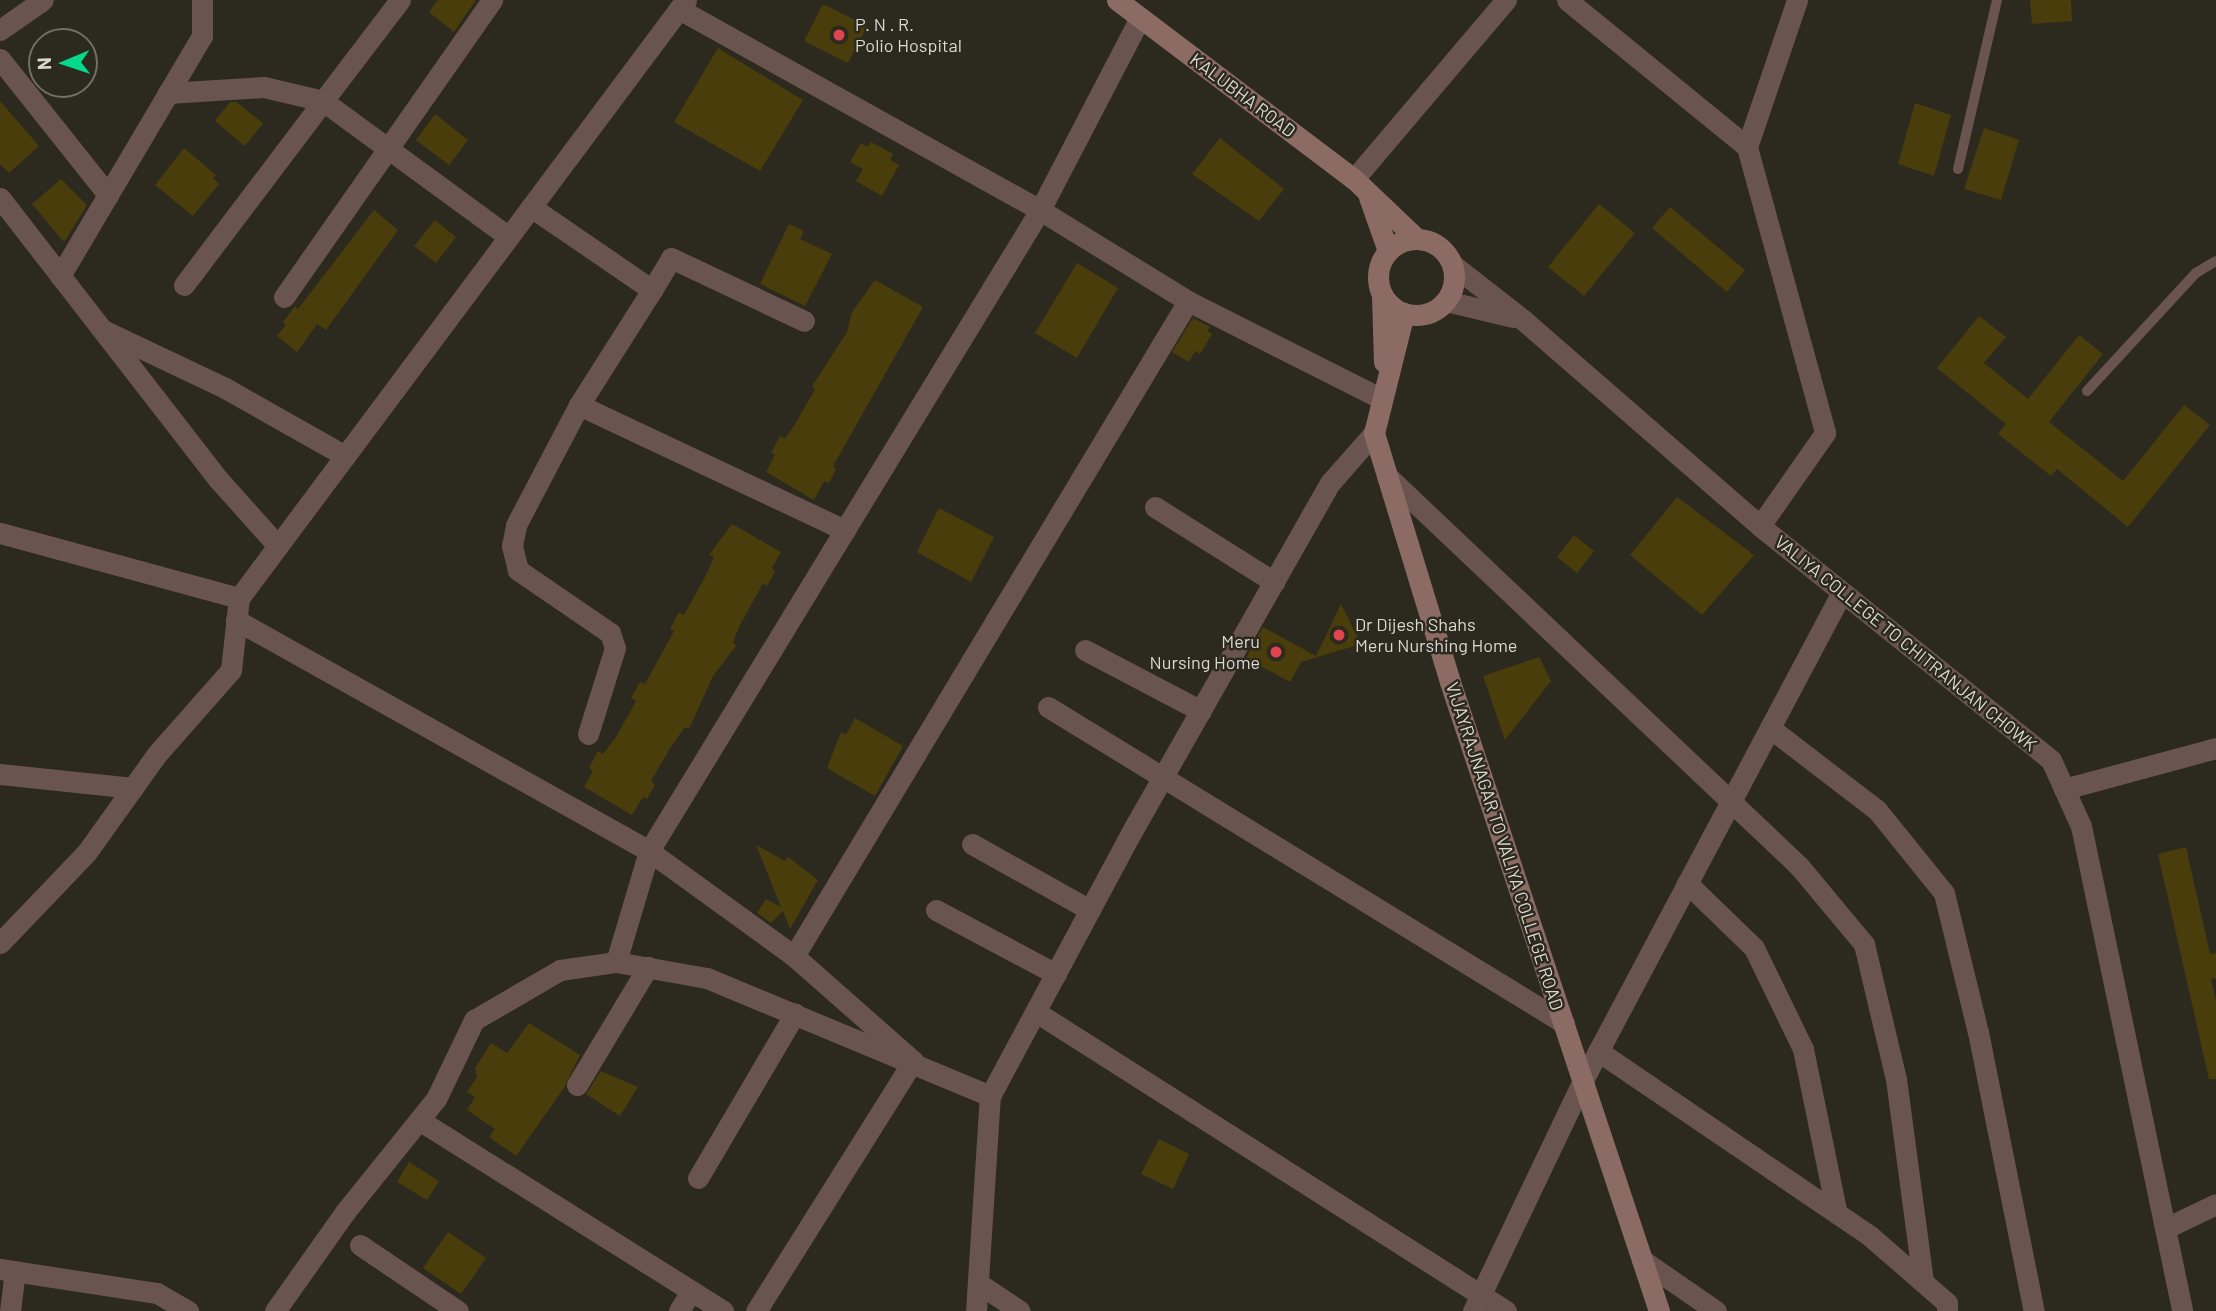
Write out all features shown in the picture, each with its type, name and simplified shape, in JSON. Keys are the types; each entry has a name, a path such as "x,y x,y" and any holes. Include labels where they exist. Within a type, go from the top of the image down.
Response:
{"street":[{"path":"0,30 43,0"},
{"path":"60,276 202,36 202,0"},
{"path":"184,285 400,0"},
{"path":"284,298 492,0"},
{"name":"KALUBHA ROAD","path":"1117,0 1360,186 1416,238"},
{"path":"1388,251 1360,186 1506,0"},
{"path":"1567,0 1747,146"},
{"path":"1760,526 1825,433 1747,146 1797,0"},
{"path":"0,943 87,852 132,788 230,670 239,598 682,5 1040,210 1188,301 1382,388"},
{"path":"616,962 649,851 1040,210 1140,18"},
{"path":"0,59 108,195"},
{"path":"168,93 264,87 323,101 509,237"},
{"path":"0,198 218,479 278,545"},
{"path":"531,207 652,290"},
{"path":"1416,238 1439,246 1453,265 1454,277 1446,301 1427,314 1404,313 1382,295 1378,272 1388,251 1416,238"},
{"path":"587,734 615,649 610,633 518,570 512,546 516,525 579,405 671,258 804,321"},
{"name":"VALIYA COLLEGE TO CHITRANJAN CHOWK","path":"1453,265 1522,319 1760,526 2050,760 2081,826 2182,1311"},
{"name":"VIJAYRAJNAGAR TO VALIYA COLLEGE ROAD","path":"1382,295 1382,388"},
{"path":"794,956 1188,301"},
{"name":"VALIYA COLLEGE TO CHITRANJAN CHOWK","path":"1446,301 1522,319"},
{"name":"VIJAYRAJNAGAR TO VALIYA COLLEGE ROAD","path":"1404,313 1382,388 1374,433 1659,1311"},
{"path":"100,328 225,388 345,456"},
{"path":"579,405 845,530"},
{"path":"976,1311 990,1096 1163,778 1330,483 1374,433"},
{"path":"1387,476 1799,866 1864,944 1896,1079 1923,1282"},
{"path":"1155,507 1274,582"},
{"path":"0,533 239,598"},
{"path":"1477,1303 1583,1080 1842,592"},
{"path":"236,620 649,851 794,956 913,1061"},
{"path":"1085,650 1201,711"},
{"path":"1048,707 1564,1023"},
{"path":"1770,728 1877,810 1944,893 1978,1032 2034,1311"},
{"path":"2064,789 2216,748"},
{"path":"0,774 132,788"},
{"path":"972,845 1090,910"},
{"path":"1687,883 1754,948 1803,1049 1837,1214"},
{"path":"936,910 1056,974"},
{"path":"275,1311 345,1212 436,1100 474,1020 560,970 616,962 706,978 913,1061 990,1096"},
{"path":"576,1085 648,967"},
{"path":"1035,1012 1477,1303 1506,1311"},
{"path":"698,1178 795,1013"},
{"path":"1598,1051 1837,1214 1952,1308"},
{"path":"756,1311 913,1061"},
{"path":"419,1120 723,1311"},
{"path":"2166,1228 2216,1204"},
{"path":"360,1245 458,1311"},
{"path":"1642,1260 1716,1311"},
{"path":"10,1311 7,1270 158,1293 188,1311"},
{"path":"978,1283 1020,1311"},
{"path":"679,1311 691,1291"}],"lane":[{"path":"1958,169 1997,0"},
{"path":"2087,391 2196,274 2216,261"}],"building":[{"path":"438,0 476,0 454,32 429,12"},
{"path":"2030,0 2071,0 2072,21 2032,24"},
{"path":"823,4 867,26 848,63 804,41"},
{"path":"718,48 803,100 760,171 674,122"},
{"path":"0,101 39,146 9,173 0,164"},
{"path":"230,102 236,102 263,123 245,146 215,121"},
{"path":"1915,103 1951,115 1934,176 1898,164"},
{"path":"435,114 468,140 449,165 416,140"},
{"path":"1984,128 2019,140 2001,200 1964,189"},
{"path":"1220,138 1284,189 1259,221 1192,174"},
{"path":"871,142 893,154 890,160 899,165 882,196 856,181 863,169 850,162 861,143 868,147"},
{"path":"184,148 216,175 213,178 219,184 193,216 155,185"},
{"path":"61,179 87,205 64,242 32,204"},
{"path":"1599,204 1635,233 1584,296 1548,267"},
{"path":"1670,207 1745,270 1727,292 1652,228"},
{"path":"374,210 398,230 326,330 317,324 297,352 277,336 286,325 283,322 295,306 298,309"},
{"path":"435,220 456,237 436,263 414,246"},
{"path":"789,224 804,231 800,239 832,254 805,306 760,284"},
{"path":"1077,263 1118,288 1077,358 1035,333"},
{"path":"875,280 923,307 833,466 836,469 829,483 824,481 814,500 766,472 775,455 771,453 780,436 785,439 797,421 815,389 812,386 847,332 852,312"},
{"path":"1979,316 2006,337 1984,363 2028,399 2079,335 2103,354 2049,422 2123,481 2184,405 2210,425 2128,527 2057,469 2051,476 1998,434 2006,424 1937,368"},
{"path":"1193,318 1210,327 1207,331 1212,334 1200,354 1195,351 1189,362 1172,352"},
{"path":"1677,497 1754,555 1702,615 1630,555"},
{"path":"939,508 994,537 971,582 917,552"},
{"path":"732,524 781,552 772,568 775,572 767,586 763,583 740,625 733,642 736,646 713,676 689,729 685,727 672,745 651,781 655,785 647,799 643,797 632,815 584,787 593,770 589,768 598,751 603,754 616,737 636,701 631,698 640,682 645,684 674,631 670,629 679,612 684,615 706,575 714,557 709,555"},
{"path":"1574,535 1594,551 1577,573 1557,557"},
{"path":"1341,604 1361,644 1301,662 1290,682 1246,658 1263,627 1316,656"},
{"path":"1539,657 1551,681 1505,740 1483,676"},
{"path":"855,718 903,746 875,796 827,768 841,732 846,735"},
{"path":"756,845 785,861 788,857 818,880 790,929 783,911 771,923 757,913 766,899 781,907"},
{"path":"2186,847 2210,954 2216,953 2216,978 2211,979 2216,1001 2216,1079 2209,1079 2158,854"},
{"path":"529,1023 580,1055 564,1088 516,1156 489,1137 495,1129 467,1110 475,1097 467,1092 477,1077 475,1068 491,1043 507,1053"},
{"path":"601,1071 638,1087 620,1116 586,1094"},
{"path":"1159,1139 1189,1154 1173,1189 1141,1174"},
{"path":"409,1162 439,1181 427,1200 397,1182"},
{"path":"448,1232 486,1258 461,1294 423,1268"}],"place":[{"name":"P. N . R. Polio Hospital","path":"839,35"},
{"name":"Dr Dijesh Shahs Meru Nurshing Home","path":"1339,635"},
{"name":"Meru Nursing Home","path":"1276,652"}]}
